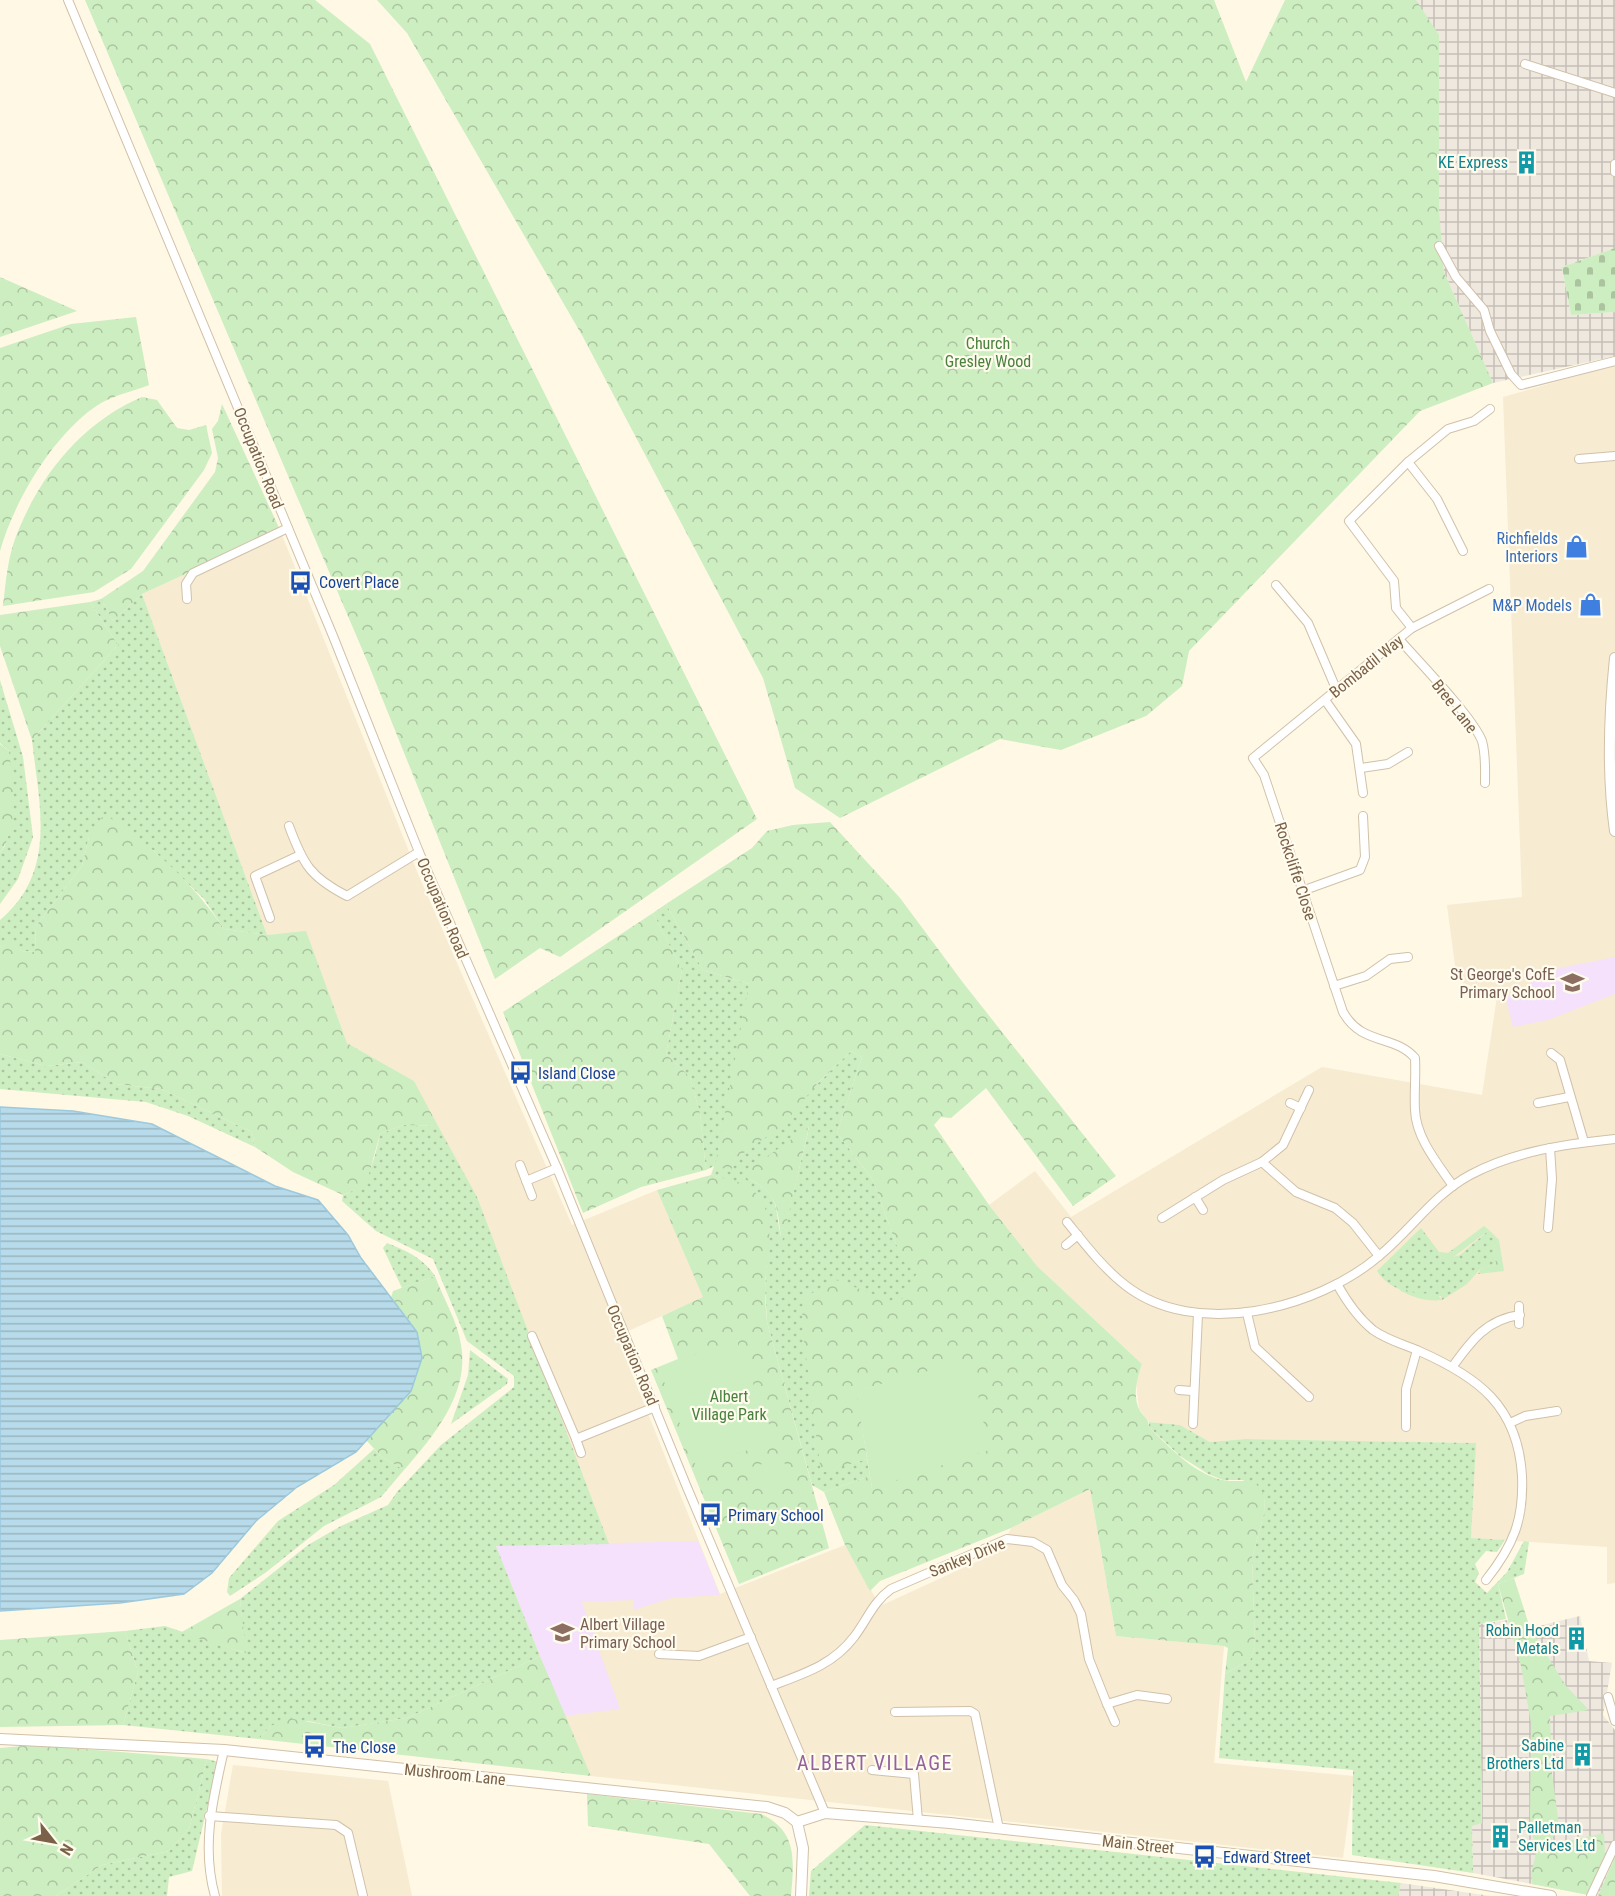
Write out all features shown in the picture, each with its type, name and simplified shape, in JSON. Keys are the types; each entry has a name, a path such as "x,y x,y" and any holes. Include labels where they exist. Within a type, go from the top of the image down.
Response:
{"street":[{"name":"Occupation Road","path":"69,0 288,528 419,852 557,1168 825,1813"},
{"path":"1526,64 1615,93"},
{"path":"1615,164 1615,172"},
{"path":"1439,246 1456,277 1484,310 1490,331 1511,374 1521,385 1615,361"},
{"path":"1412,628 1396,608 1394,581 1349,521 1408,462 1448,429 1474,421 1490,409"},
{"path":"1579,459 1615,456"},
{"path":"1408,462 1437,499 1463,551"},
{"path":"187,598 186,584 192,573 288,528"},
{"path":"1276,585 1308,623 1337,691"},
{"name":"Bombadil Way","path":"1253,758 1412,628 1489,590"},
{"name":"Bree Lane","path":"1400,639 1465,715 1481,740 1486,761 1485,783"},
{"path":"1615,658 1610,742 1610,796 1615,831"},
{"path":"1325,700 1356,744 1363,793"},
{"path":"1361,768 1388,764 1408,752"},
{"name":"Rockcliffe Close","path":"1253,758 1264,775 1334,986 1350,1025 1368,1036 1408,1050 1415,1058 1415,1112 1418,1127 1436,1162 1453,1186"},
{"path":"1302,891 1360,870 1365,857 1363,816"},
{"path":"289,826 300,855 322,883 346,896 419,852"},
{"path":"270,918 255,876 300,855"},
{"path":"1334,986 1366,976 1390,959 1408,957"},
{"path":"1551,1053 1560,1060 1584,1142"},
{"path":"1162,1218 1195,1197 1262,1162 1283,1145 1309,1090"},
{"path":"1538,1104 1569,1097"},
{"path":"1290,1103 1301,1108"},
{"path":"1067,1222 1125,1286 1169,1307 1198,1314 1247,1313 1298,1299 1337,1284 1379,1256 1432,1202 1453,1186 1485,1168 1550,1148 1615,1139"},
{"path":"1548,1228 1552,1179 1550,1148"},
{"path":"1262,1162 1296,1192 1335,1208 1353,1223 1379,1256"},
{"path":"520,1165 532,1196"},
{"path":"526,1181 557,1168"},
{"path":"1195,1197 1203,1210"},
{"path":"1066,1245 1078,1235"},
{"path":"1337,1284 1348,1304 1373,1330 1453,1366 1480,1384 1497,1402 1510,1423 1521,1458 1522,1508 1509,1549 1486,1580"},
{"path":"1247,1313 1255,1347 1309,1396"},
{"path":"1193,1424 1192,1391 1198,1314"},
{"path":"1453,1366 1472,1339 1486,1326 1507,1316 1519,1315"},
{"path":"532,1336 581,1453"},
{"path":"1406,1427 1406,1389 1417,1350"},
{"path":"1179,1390 1192,1391"},
{"path":"576,1439 655,1407"},
{"path":"1510,1423 1525,1416 1557,1411"},
{"name":"Sankey Drive","path":"771,1686 816,1669 837,1657 855,1636 879,1598 891,1589 1007,1539 1021,1539 1047,1550 1062,1586 1074,1600 1087,1636 1089,1659 1115,1722"},
{"path":"659,1654 699,1656 751,1637"},
{"path":"1107,1704 1137,1695 1167,1699"},
{"path":"1608,1697 1615,1721"},
{"path":"895,1712 970,1711 975,1714 999,1829"},
{"name":"Mushroom Lane","path":"0,1739 224,1750 767,1807 785,1813 797,1822"},
{"path":"215,1896 210,1878 209,1816 224,1750"},
{"path":"872,1770 914,1774 918,1820"},
{"name":"Main Street","path":"797,1822 825,1813 918,1820 1434,1876 1551,1896"},
{"path":"209,1816 336,1825 348,1833 363,1896"},
{"path":"797,1822 803,1848 801,1896"},
{"path":"1591,1896 1615,1845"}],"shaded area":[{"path":"1416,0 1615,0 1615,248 1562,267 1571,315 1615,312 1615,356 1493,383 1444,272"},
{"path":"1615,365 1615,1583 1607,1584 1607,1547 1471,1538 1475,1443 1245,1439 1210,1442 1180,1425 1149,1422 1139,1409 1136,1382 1142,1364 1037,1266 989,1205 1035,1171 1071,1217 1322,1067 1482,1095 1497,997 1457,980 1447,905 1522,897 1503,397"},
{"path":"280,530 418,874 572,1225 657,1190 704,1297 617,1336 720,1594 845,1545 880,1606 1000,1551 1011,1528 1090,1489 1116,1636 1224,1646 1214,1763 1354,1776 1343,1858 591,1776 564,1716 496,1546 609,1544 414,1081 347,1043 306,932 267,935 142,594"},
{"name":"St George's CofE Primary School","path":"1615,957 1615,994 1548,1020 1513,1027 1505,996 1533,992 1530,974"},
{"name":"Albert Village Primary School","path":"698,1541 720,1595 671,1598 634,1610 633,1600 582,1602 620,1709 564,1716 496,1546"},
{"path":"1580,1616 1589,1661 1612,1663 1603,1715 1615,1730 1615,1857 1598,1896 1473,1873 1472,1825 1482,1823 1479,1624 1514,1619 1530,1628"},
{"path":"233,1765 388,1781 412,1896 222,1896 221,1834"},
{"path":"1401,1883 1491,1896 1398,1896"}],"green space":[{"path":"85,0 315,0 370,44 757,819 560,957 540,948 495,979 368,663"},
{"name":"Church Gresley Wood","path":"377,0 1214,0 1246,82 1285,0 1416,0 1439,35 1439,211 1444,272 1493,383 1420,411 1189,651 1182,686 1146,716 1061,750 1000,739 840,818 795,788 763,678 583,337 407,33"},
{"path":"1615,248 1615,312 1571,315 1562,267"},
{"path":"0,277 77,311 0,337"},
{"path":"136,317 149,385 101,403 84,415 68,431 38,469 26,490 6,531 0,551 0,348 71,324"},
{"path":"142,397 157,400 177,428 189,430 206,425 212,453 204,470 131,569 94,592 3,606 12,548 40,487 53,468 84,434 121,407"},
{"path":"222,404 280,530 142,594 113,621 101,599 143,571 215,472 218,458 212,429 218,421"},
{"path":"142,594 267,935 224,929 204,899 153,850 89,837 82,866 36,926 35,952 21,951 9,942 0,948 0,920 18,901 30,880 37,859 40,813 32,740 118,645 90,602 101,599 113,621"},
{"path":"90,602 118,645 32,740 0,646 0,615"},
{"path":"0,680 23,757 33,837 18,879 0,904 0,853 5,846 9,751 0,743"},
{"path":"0,744 9,751 14,804 10,829 0,853"},
{"path":"104,814 154,851 185,880 224,929 267,935 306,931 347,1043 414,1081 438,1126 403,1125 380,1134 366,1185 343,1195 293,1172 255,1147 252,1132 161,1089 116,1084 82,1062 46,1066 0,1054 0,948 9,941 21,951 35,952 36,926 82,866 89,837"},
{"path":"830,822 900,898 964,984 1116,1176 1073,1206 986,1088 951,1118 941,1117 934,1125 989,1205 1037,1266 1142,1364 1137,1381 1136,1400 1149,1427 1182,1458 1201,1472 1222,1480 1255,1482 1265,1497 1264,1513 1252,1558 1255,1648 1250,1660 1225,1674 1228,1648 1224,1646 1116,1636 1090,1489 1011,1528 880,1581 870,1591 845,1545 824,1492 870,1476 872,1488 971,1360 857,1391 867,1459 821,1473 802,1325 803,1298 836,1280 899,1304 917,1273 896,1244 873,1180 837,1133 862,1057 851,1051 817,1084 783,1125 735,1159 731,1170 715,1166 749,984 703,970 666,904 752,848 767,831 793,825"},
{"path":"666,904 703,970 749,984 735,1159 758,1142 851,1051 862,1057 837,1133 873,1180 896,1244 918,1273 900,1305 836,1281 821,1472 867,1459 870,1476 824,1492 812,1485 767,1322 765,1288 769,1230 743,1185 711,1175 714,1166 706,1170 700,1113 690,1077 666,1054 682,970 653,913","holes":["809,1127 782,1240 772,1196 747,1178"]},
{"path":"653,913 682,970 666,1054 690,1077 700,1113 706,1170 641,1187 583,1213 503,1012"},
{"path":"0,1054 46,1066 82,1062 116,1084 161,1089 252,1132 255,1147 188,1116 146,1102 0,1089"},
{"path":"403,1125 438,1126 477,1197 609,1544 496,1546 540,1656 407,1718 342,1728 308,1721 271,1726 259,1739 123,1725 138,1672 125,1631 165,1626 245,1653 240,1599 308,1545 341,1526 388,1505 397,1492 441,1445 514,1387 514,1376 467,1341 433,1259 376,1231 342,1201 343,1195 352,1191 365,1179 376,1153 380,1134"},
{"path":"809,1127 782,1242 775,1203 766,1190 747,1178 749,1169"},
{"name":"Albert Village Park","path":"711,1175 750,1188 762,1201 767,1213 769,1239 765,1290 767,1322 829,1548 739,1584 651,1370 678,1359 662,1316 703,1297 657,1190"},
{"path":"1484,1226 1489,1230 1447,1262 1441,1260 1439,1252 1448,1253"},
{"path":"1421,1228 1439,1252 1441,1260 1460,1255 1489,1230 1499,1240 1494,1246 1496,1265 1481,1268 1467,1284 1442,1300 1441,1296 1414,1293 1397,1288 1377,1271"},
{"path":"1499,1240 1504,1271 1478,1274 1481,1268 1496,1265 1494,1246"},
{"path":"387,1243 414,1256 435,1276 402,1288 383,1248"},
{"path":"435,1276 459,1336 462,1363 460,1380 447,1413 404,1470 382,1457 366,1440 387,1416 417,1332 391,1298 393,1291"},
{"path":"1404,1289 1415,1293 1437,1294 1442,1300 1420,1298 1399,1290"},
{"path":"736,1339 775,1440 697,1469 659,1368"},
{"path":"470,1350 508,1379 507,1384 451,1424 468,1375"},
{"path":"971,1359 989,1450 872,1488 856,1391"},
{"path":"1149,1422 1180,1425 1210,1442 1245,1439 1476,1443 1471,1538 1505,1540 1497,1552 1486,1551 1475,1564 1479,1573 1475,1582 1487,1593 1507,1572 1524,1541 1529,1542 1524,1574 1498,1584 1506,1619 1479,1624 1482,1823 1472,1826 1473,1873 1352,1855 1353,1770 1219,1758 1225,1674 1250,1660 1255,1648 1252,1558 1264,1513 1265,1497 1243,1480 1223,1480 1208,1474 1180,1456 1149,1427"},
{"path":"374,1449 382,1457 404,1470 381,1497 324,1526 265,1573 230,1596 227,1592 229,1578 278,1521 334,1485"},
{"path":"783,1458 789,1478 754,1488 748,1468"},
{"path":"1514,1578 1530,1628 1566,1686 1589,1710 1550,1716 1552,1774 1559,1825 1552,1839 1560,1843 1604,1833 1605,1855 1588,1895 1532,1884 1531,1873 1536,1854 1530,1818 1531,1723 1521,1666 1498,1584"},
{"path":"240,1599 246,1653 180,1633"},
{"path":"125,1631 138,1672 123,1725 0,1727 0,1640"},
{"path":"540,1656 591,1776 259,1739 271,1726 288,1718 342,1728 407,1718"},
{"path":"34,1745 207,1759 189,1829 169,1851 102,1865 56,1896 0,1896 0,1748"},
{"path":"207,1759 218,1762 192,1871 169,1877 167,1896 56,1896 102,1865 169,1851 189,1829"},
{"path":"587,1794 761,1814 782,1829 788,1838 793,1859 791,1896 750,1896 709,1844 588,1826"},
{"path":"865,1825 1401,1883 1398,1896 809,1896 811,1871"},
{"path":"1615,1857 1615,1896 1598,1896"}],"water":[{"path":"0,1107 73,1111 152,1124 275,1186 318,1200 348,1235 361,1258 417,1332 422,1358 411,1391 356,1452 297,1487 256,1521 212,1573 184,1594 120,1603 0,1611"}],"place":[{"name":"KE Express","path":"1526,162"},
{"name":"Richfields Interiors","path":"1576,547"},
{"name":"Covert Place","path":"301,582"},
{"name":"M&P Models","path":"1590,605"},
{"name":"St George's CofE Primary School","path":"1573,983"},
{"name":"Island Close","path":"520,1073"},
{"name":"Primary School","path":"710,1515"},
{"name":"Albert Village Primary School","path":"562,1633"},
{"name":"Robin Hood Metals","path":"1577,1639"},
{"name":"The Close","path":"315,1747"},
{"name":"Sabine Brothers Ltd","path":"1582,1754"},
{"name":"Palletman Services Ltd","path":"1500,1836"},
{"name":"Edward Street","path":"1205,1857"}],"district":[{"name":"ALBERT VILLAGE","path":"875,1763"}]}
